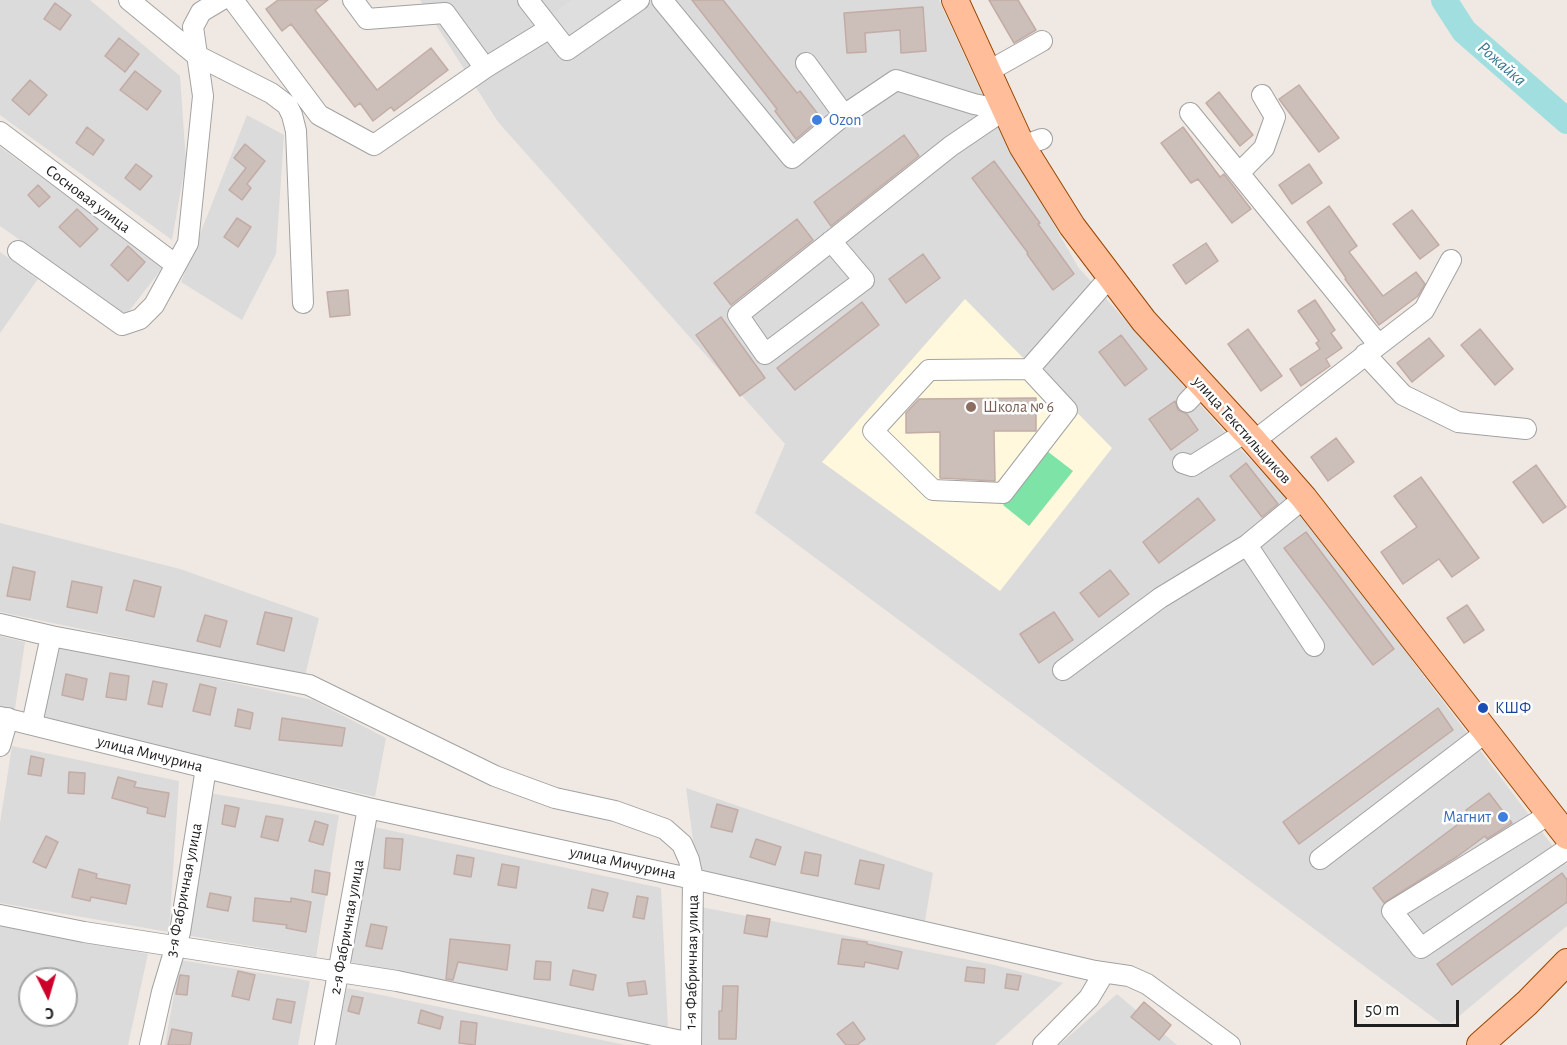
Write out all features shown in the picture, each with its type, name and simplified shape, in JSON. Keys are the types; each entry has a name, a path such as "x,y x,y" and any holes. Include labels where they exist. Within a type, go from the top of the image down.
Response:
{"main road":[{"name":"улица Текстильщиков","path":"956,0 1004,110 1032,142 1061,212 1144,321 1195,393 1250,436 1304,498 1567,836"},
{"path":"1480,1045 1567,962"}],"street":[{"path":"129,0 196,54 272,93 287,105 296,131 303,303"},
{"path":"18,251 122,325 140,319 154,305 188,243 203,96 193,27 201,12 220,0"},
{"path":"233,0 319,115 374,145 485,68 550,28"},
{"path":"353,0 367,19 445,13 485,68"},
{"path":"528,0 567,50 639,0"},
{"path":"662,0 792,158 844,115 896,81 1004,110"},
{"path":"987,72 1042,41"},
{"path":"806,63 844,115"},
{"path":"1239,173 1264,148 1275,117 1262,95"},
{"path":"831,241 864,280 765,354 738,315 831,241 951,146 1004,110"},
{"path":"1190,113 1239,173 1403,395 1458,422 1526,429"},
{"name":"Сосновая улица","path":"0,132 176,265"},
{"path":"1183,463 1192,466 1250,436 1424,310 1451,260"},
{"path":"1029,369 1067,410 1003,493 933,490 873,430 929,370 1029,369 1101,287 1111,280"},
{"path":"1063,670 1160,597 1247,545 1304,498"},
{"path":"1247,545 1314,646"},
{"name":"1-я Фабричная улица","path":"0,624 51,636 309,685 495,776 555,798 615,811 666,829 682,844 693,879 691,1044"},
{"path":"32,724 51,636"},
{"path":"0,746 4,718"},
{"name":"улица Мичурина","path":"4,718 368,808 693,879 1104,973 1129,976 1147,984 1230,1045"},
{"path":"1320,859 1486,732"},
{"name":"3-я Фабричная улица","path":"150,1045 181,925 206,768"},
{"name":"2-я Фабричная улица","path":"325,1045 368,808"},
{"path":"1550,814 1392,911 1421,948 1567,849"},
{"path":"0,915 60,928 448,991 691,1044"},
{"path":"1043,1045 1089,998 1104,973"}],"shaded area":[{"path":"0,0 90,0 180,76 186,161 172,240 0,115"},
{"path":"420,0 939,0 994,120 1078,267 1239,448 1308,517 1414,663 1567,865 1567,926 1446,1027 755,513 785,444 498,122"},
{"path":"571,0 623,0 569,40 551,15"},
{"path":"247,115 284,135 276,254 242,320 181,282"},
{"path":"0,147 163,267 126,315 0,226"},
{"path":"0,252 38,279 0,333"},
{"name":"Школа № 6","path":"965,299 1112,448 1000,591 822,462"},
{"path":"0,523 180,569 319,618 305,676 0,612"},
{"path":"0,636 25,642 14,715 0,711"},
{"path":"57,645 313,700 386,738 375,797 43,718"},
{"path":"12,746 179,781 169,932 0,903 0,823"},
{"path":"686,788 933,873 925,921 697,870"},
{"path":"209,793 339,815 316,957 185,935"},
{"path":"374,827 661,888 668,1027 345,961"},
{"path":"701,907 995,965 1063,983 995,1045 702,1045"},
{"path":"0,924 148,954 128,1045 0,1045"},
{"path":"180,960 310,981 298,1045 165,1045"},
{"path":"347,988 626,1045 335,1045"},
{"path":"1117,994 1177,1045 1059,1045"}],"green space":[{"path":"1047,451 1073,471 1029,526 1003,505"}],"building":[{"path":"278,0 328,0 315,10 377,90 431,48 448,70 394,111 391,107 373,121 360,103 355,107 291,24 282,31 266,9"},
{"path":"692,0 723,0 797,93 800,91 821,118 796,139 775,111 777,109"},
{"path":"989,0 1018,0 1036,30 1014,43"},
{"path":"55,3 71,15 60,30 44,19"},
{"path":"923,7 926,51 901,53 900,30 865,33 866,52 847,53 844,13"},
{"path":"119,38 139,54 125,72 105,56"},
{"path":"135,71 161,91 147,110 120,90"},
{"path":"30,80 47,95 29,115 12,100"},
{"path":"1299,85 1339,138 1319,152 1279,99"},
{"path":"1219,92 1253,135 1240,146 1206,103"},
{"path":"87,127 104,140 93,155 76,143"},
{"path":"1183,127 1220,177 1224,174 1251,209 1232,223 1198,179 1191,183 1161,143"},
{"path":"904,135 919,156 831,226 814,202"},
{"path":"245,144 265,161 247,184 251,188 242,200 229,190 246,168 234,158"},
{"path":"994,161 1074,274 1053,290 972,178"},
{"path":"136,164 152,176 140,190 125,178"},
{"path":"1309,164 1322,183 1292,204 1279,185"},
{"path":"38,185 50,197 39,207 28,195"},
{"path":"1329,206 1357,246 1349,252 1383,296 1416,272 1425,284 1418,296 1379,325 1307,222"},
{"path":"77,209 98,229 80,247 59,227"},
{"path":"1412,210 1439,245 1420,259 1393,224"},
{"path":"237,218 251,227 238,247 224,237"},
{"path":"797,219 813,240 731,305 714,283"},
{"path":"1206,243 1218,261 1186,284 1173,265"},
{"path":"128,246 145,262 128,281 111,265"},
{"path":"923,254 940,278 906,303 889,279"},
{"path":"348,290 350,315 330,317 327,292"},
{"path":"1315,300 1335,330 1331,333 1342,348 1326,359 1330,366 1301,386 1290,369 1320,349 1316,343 1319,341 1298,311"},
{"path":"862,302 879,325 795,390 777,368"},
{"path":"721,317 765,378 740,396 696,335"},
{"path":"1248,329 1282,376 1261,391 1228,344"},
{"path":"1480,329 1513,369 1495,385 1461,345"},
{"path":"1121,335 1147,369 1125,386 1099,352"},
{"path":"1429,338 1444,356 1412,382 1397,363"},
{"path":"1036,398 1036,431 994,431 995,481 940,478 940,432 906,433 906,413 919,399"},
{"path":"1175,401 1178,410 1187,414 1198,430 1171,450 1149,419"},
{"path":"1336,438 1354,462 1328,481 1311,457"},
{"path":"1246,463 1278,504 1262,517 1230,476"},
{"path":"1536,465 1566,507 1543,523 1513,482"},
{"path":"1421,477 1479,558 1452,577 1439,559 1403,584 1381,552 1417,527 1394,496"},
{"path":"1198,498 1215,520 1159,563 1143,542"},
{"path":"1306,532 1394,649 1373,665 1284,548"},
{"path":"13,567 35,572 30,600 7,596"},
{"path":"1110,570 1129,594 1099,617 1080,593"},
{"path":"134,580 161,587 154,617 126,610"},
{"path":"72,581 102,587 97,613 67,607"},
{"path":"1467,605 1484,630 1464,643 1447,618"},
{"path":"265,612 292,618 284,651 257,644"},
{"path":"1054,612 1073,640 1039,663 1020,634"},
{"path":"205,615 227,621 220,647 197,641"},
{"path":"110,673 129,676 126,700 106,697"},
{"path":"66,674 87,679 83,700 62,695"},
{"path":"153,681 167,684 162,707 148,704"},
{"path":"200,684 216,688 210,715 193,711"},
{"path":"1438,708 1453,730 1299,844 1283,822"},
{"path":"238,709 253,713 250,729 235,726"},
{"path":"282,718 345,728 342,746 279,740"},
{"path":"31,756 44,759 41,776 28,774"},
{"path":"69,772 85,773 84,794 68,793"},
{"path":"118,777 136,782 134,787 169,793 165,817 147,813 148,808 112,798"},
{"path":"1489,793 1512,823 1487,839 1485,836 1384,903 1373,888 1469,816 1466,810"},
{"path":"717,804 738,810 732,832 711,827"},
{"path":"225,805 239,808 235,827 222,824"},
{"path":"266,816 283,819 278,841 261,837"},
{"path":"315,821 328,825 323,845 309,841"},
{"path":"46,836 58,842 46,868 33,862"},
{"path":"386,838 403,839 400,870 384,868"},
{"path":"756,839 781,847 775,865 750,857"},
{"path":"805,852 821,855 818,876 801,873"},
{"path":"457,855 474,858 471,877 454,874"},
{"path":"860,860 884,865 879,889 855,884"},
{"path":"502,864 519,867 516,888 498,885"},
{"path":"79,869 97,874 96,878 130,885 126,904 91,897 90,901 72,897"},
{"path":"315,870 330,873 327,895 312,892"},
{"path":"1562,873 1567,880 1567,902 1452,985 1437,964"},
{"path":"592,889 608,893 603,911 588,908"},
{"path":"210,893 231,897 228,911 207,907"},
{"path":"637,896 648,898 644,919 633,917"},
{"path":"255,898 291,902 291,898 311,902 306,932 286,928 287,925 253,921"},
{"path":"747,915 770,919 767,937 744,933"},
{"path":"371,924 387,927 382,949 366,946"},
{"path":"450,939 510,945 507,970 458,962 453,980 446,979"},
{"path":"842,939 867,942 867,944 902,952 898,969 865,962 864,967 838,964"},
{"path":"536,961 551,962 550,980 534,979"},
{"path":"967,967 985,969 984,983 965,981"},
{"path":"573,970 596,975 593,990 570,985"},
{"path":"238,971 255,975 249,1000 232,996"},
{"path":"1007,974 1021,976 1018,990 1005,988"},
{"path":"180,975 189,976 187,995 176,994"},
{"path":"645,981 647,994 629,996 627,983"},
{"path":"723,986 738,986 736,1039 719,1039 719,1011 722,1011"},
{"path":"352,996 363,998 359,1014 348,1011"},
{"path":"277,999 295,1002 291,1023 273,1019"},
{"path":"1144,1002 1171,1025 1159,1040 1131,1017"},
{"path":"421,1010 443,1017 440,1029 418,1023"},
{"path":"461,1021 477,1023 475,1045 459,1043"},
{"path":"853,1022 865,1039 857,1045 846,1045 837,1034"},
{"path":"172,1029 192,1033 190,1045 168,1045"}],"waterway":[{"name":"Рожайка","path":"1444,0 1464,31 1567,121"}],"place":[{"name":"Ozon","path":"817,120"},
{"name":"Школа № 6","path":"971,407"},
{"name":"КШФ","path":"1483,708"},
{"name":"Магнит","path":"1503,817"}]}
